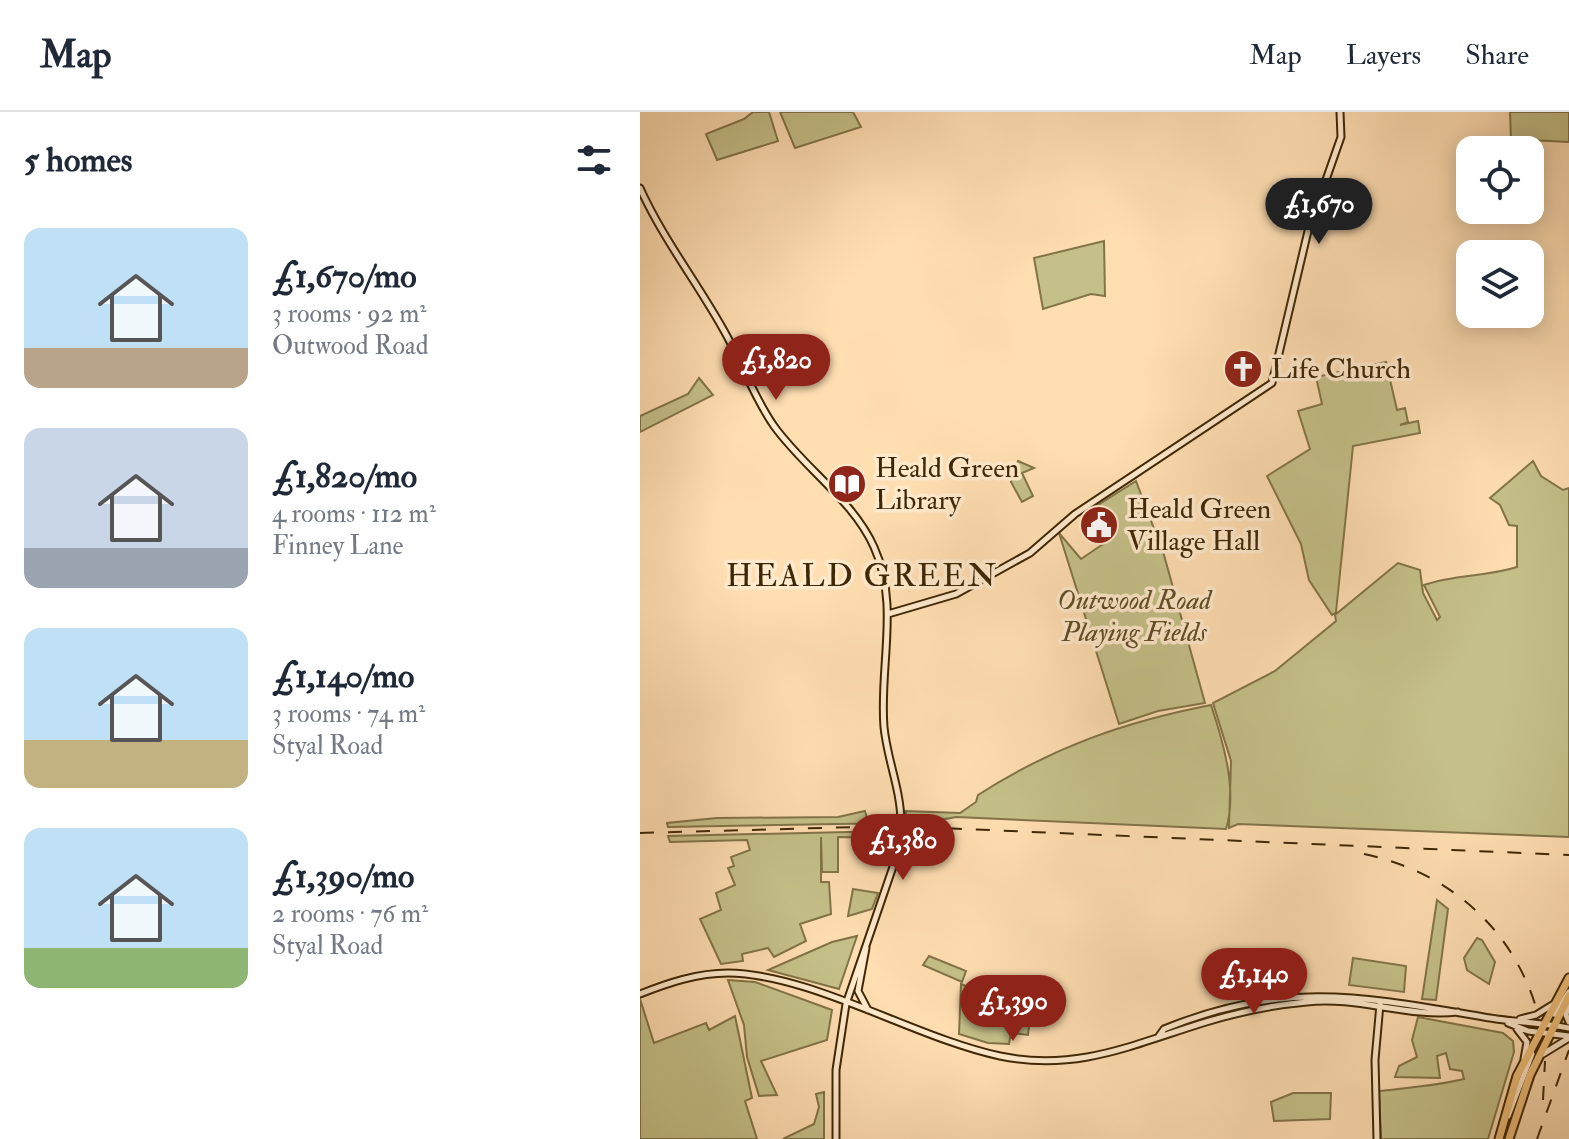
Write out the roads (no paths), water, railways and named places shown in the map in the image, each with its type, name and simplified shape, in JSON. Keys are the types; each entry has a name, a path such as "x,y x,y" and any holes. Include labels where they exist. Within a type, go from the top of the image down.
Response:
{"highway":[{"path":"1509,1139 1552,1005 1569,978"},
{"path":"1500,1135 1523,1063 1569,994"}],"street":[{"path":"888,614 956,594 1030,553 1075,514 1272,383 1311,223 1341,137 1340,112"},
{"path":"640,188 733,346 767,416 867,534 880,562 888,614 884,725 902,831 846,1004 836,1067 836,1139"},
{"path":"866,947 868,955 858,991 872,1014"},
{"path":"640,994 687,978 737,973 793,985 970,1048 1043,1062 1116,1054 1158,1037 1264,1007 1319,1001 1380,1002 1458,1012 1545,1029 1569,1037"},
{"path":"1377,1139 1375,1060 1380,1002"},
{"path":"1545,1029 1569,1025 1566,1012 1569,1004"},
{"path":"1503,1020 1536,1015 1552,1005"},
{"path":"1503,1020 1526,1039 1523,1063"},
{"path":"1500,1135 1545,1029"},
{"path":"1537,1058 1569,1037"}],"railway":[{"path":"640,833 894,826 1569,855"},
{"path":"1364,854 1421,873 1470,905 1509,949 1524,975 1535,1004"},
{"path":"1537,1139 1569,1050"},
{"path":"1543,1100 1545,1061"}],"place":[{"name":"Life Church","path":"1243,369"},
{"name":"Heald Green Library","path":"847,484"},
{"name":"Heald Green Village Hall","path":"1099,525"}],"district":[{"name":"HEALD GREEN","path":"862,576"}],"park label":[{"name":"Outwood Road Playing Fields","path":"1134,616"}]}
